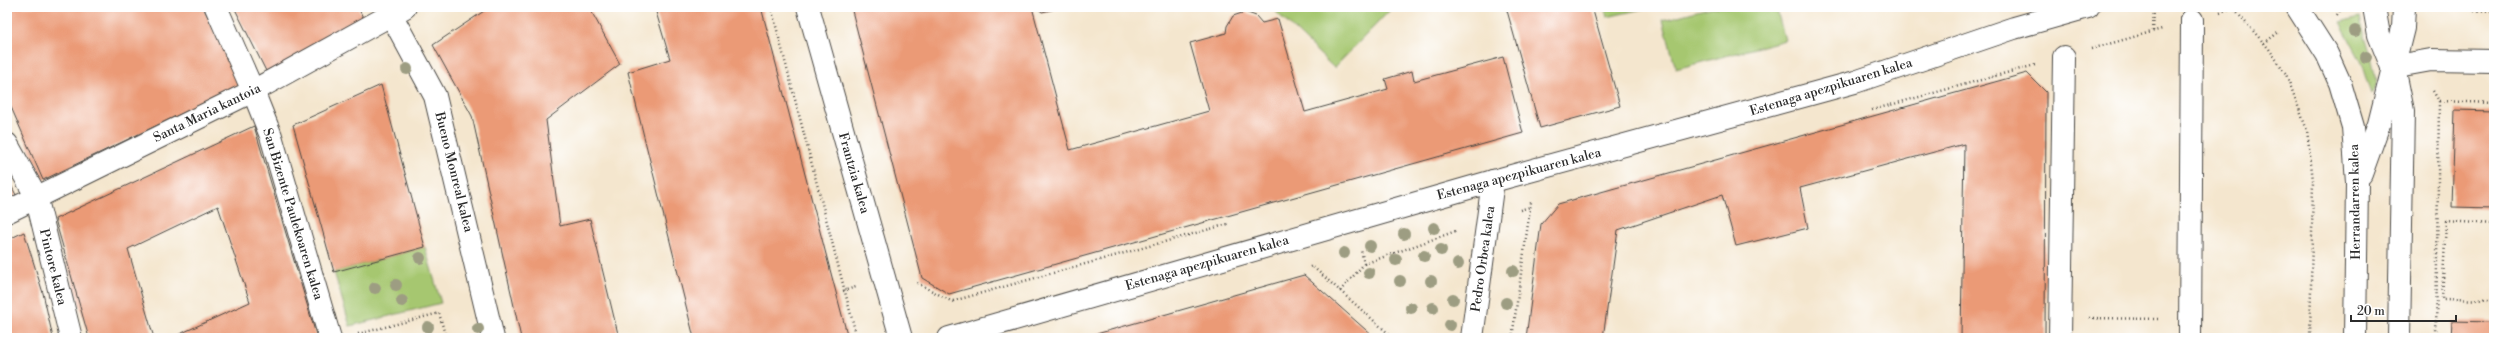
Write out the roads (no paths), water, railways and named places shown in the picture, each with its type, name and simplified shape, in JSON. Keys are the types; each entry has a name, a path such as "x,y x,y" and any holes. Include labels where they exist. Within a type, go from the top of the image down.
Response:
{"street":[{"name":"San Bizente Paulekoaren kalea","path":"216,7 254,91 271,136 330,338"},
{"name":"Frantzia kalea","path":"808,7 901,338"},
{"name":"Estenaga apezpikuaren kalea","path":"954,336 1493,181 1855,82 2014,28 2088,7"},
{"name":"Herrandarren kalea","path":"2297,7 2327,54 2340,83 2353,127 2358,182 2355,338"},
{"path":"2374,7 2379,35 2392,67 2403,111 2399,338"},
{"path":"2358,182 2379,124 2402,28 2404,7"},
{"name":"Santa Maria kantoia","path":"7,212 36,196 254,91 394,10"},
{"name":"Bueno Monreal kalea","path":"394,10 435,96 493,338"},
{"path":"2190,329 2192,20"},
{"path":"2060,328 2064,57"},
{"path":"2392,67 2431,60 2494,61"},
{"name":"Pintore kalea","path":"7,144 36,196 71,338"},
{"name":"Pedro Orbea kalea","path":"1472,338 1493,181"}]}
